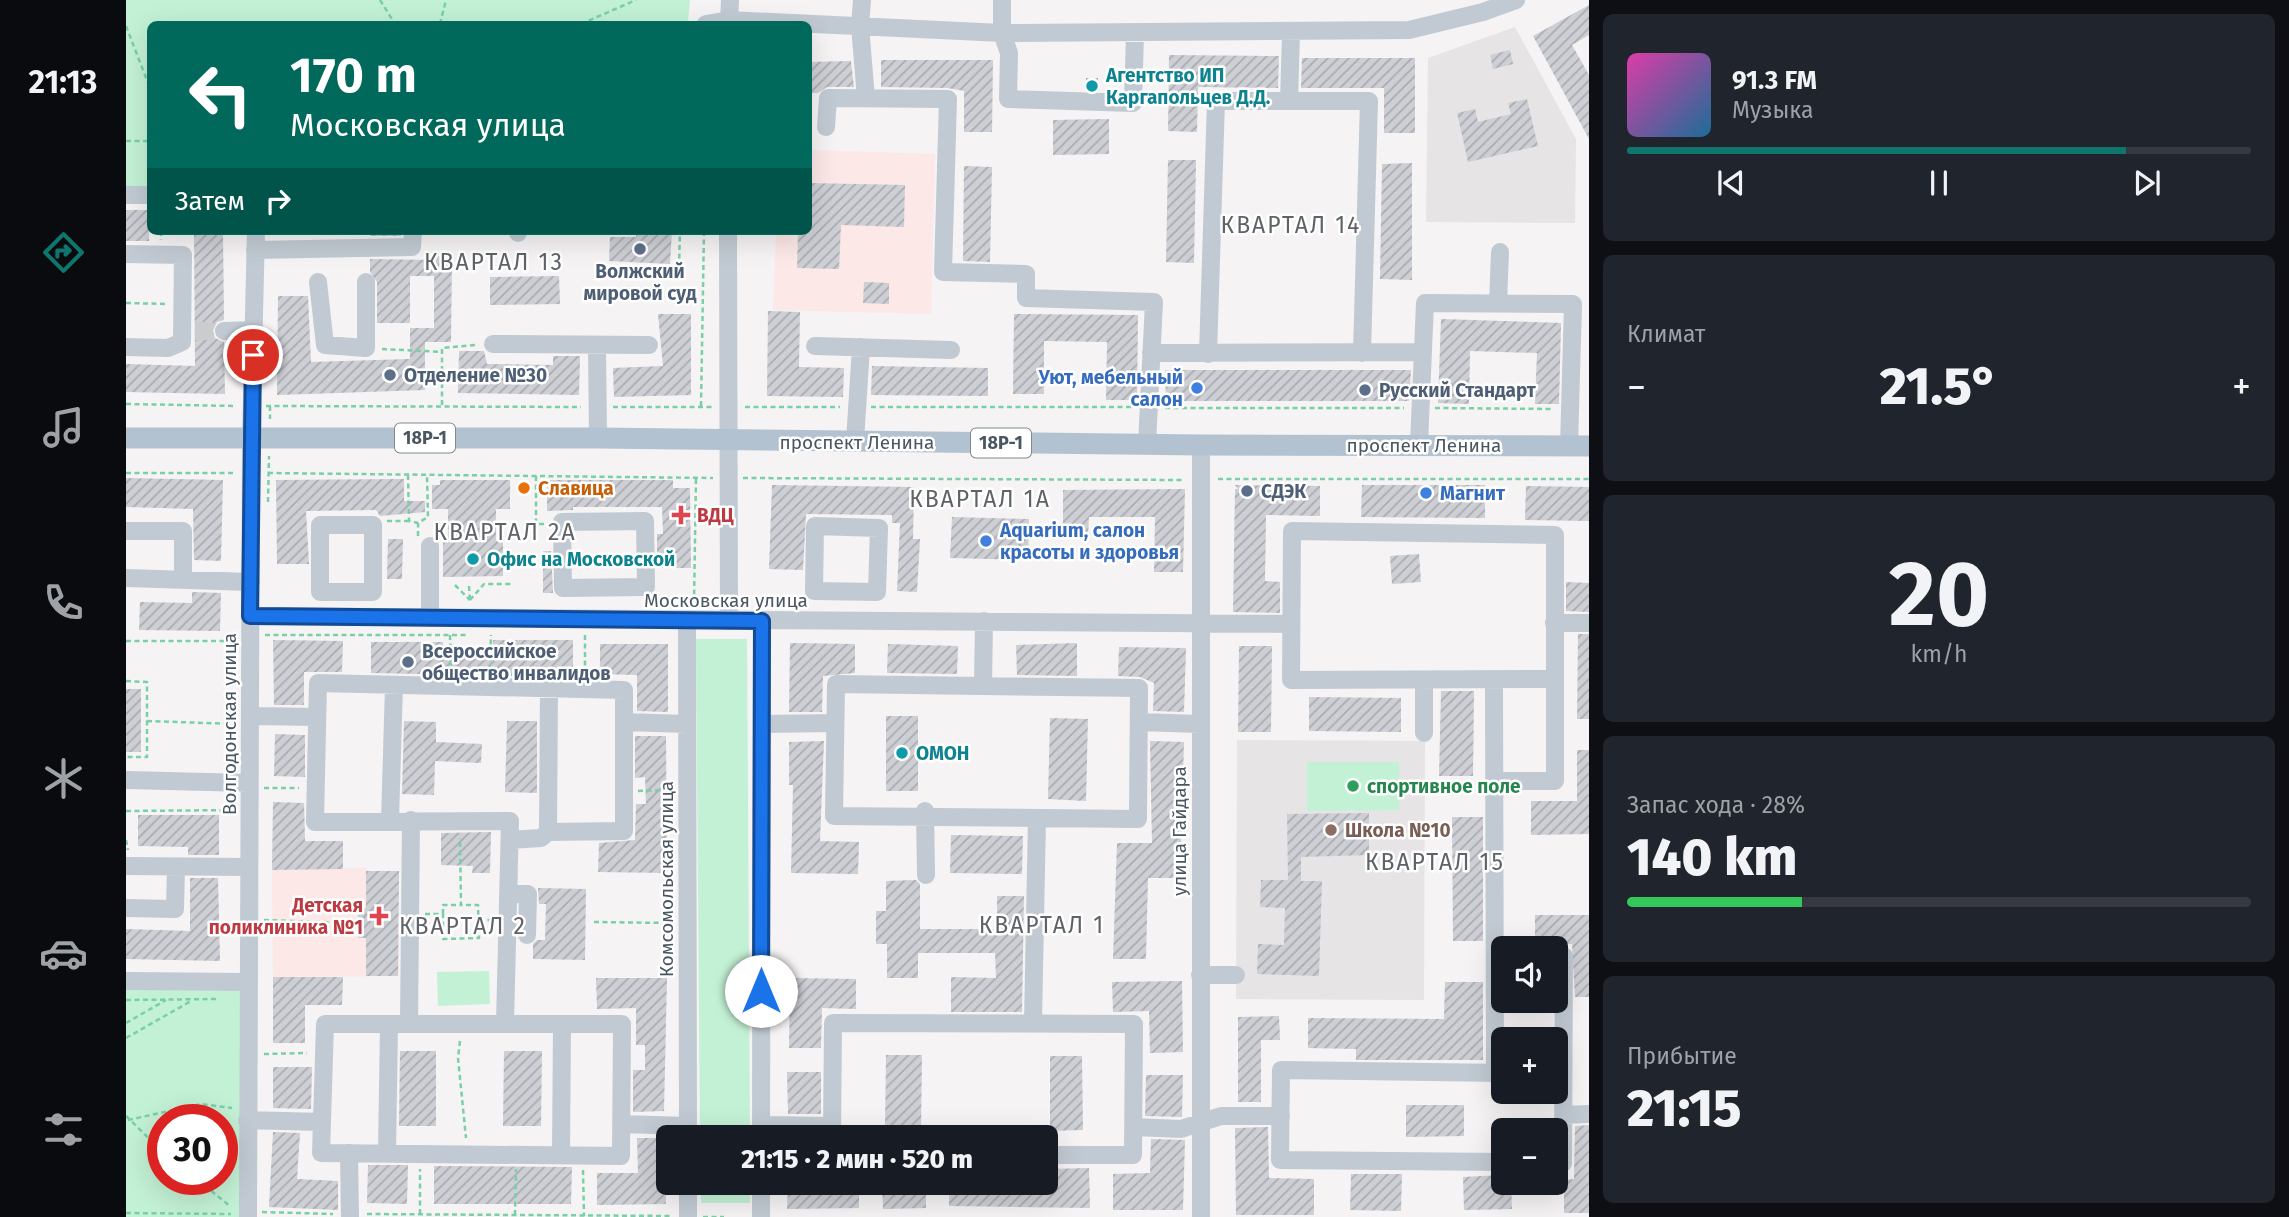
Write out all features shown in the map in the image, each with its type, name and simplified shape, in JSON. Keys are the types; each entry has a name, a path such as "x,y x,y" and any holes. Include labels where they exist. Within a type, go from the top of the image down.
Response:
{"main road":[{"name":"проспект Ленина","path":"126,438 598,438 1579,446"}],"street":[{"path":"729,21 730,0"},
{"path":"862,0 860,26 866,98"},
{"path":"1002,0 1002,33 1009,53 1008,99 1133,103 1135,34"},
{"path":"812,25 1002,33 1291,33 1409,30 1482,6 1516,0"},
{"path":"1289,101 1291,33"},
{"path":"826,127 828,98 948,99 943,272 1026,274 1026,298 1154,302 1147,444"},
{"path":"1208,354 1216,101 1368,101 1362,354"},
{"path":"126,195 147,195"},
{"name":"Волгодонская улица","path":"243,1213 241,1114 248,982 249,809 255,785 250,716 250,616 256,235"},
{"path":"255,250 412,247 413,235"},
{"path":"728,235 726,440 729,621"},
{"path":"1498,303 1500,252"},
{"path":"126,254 183,255 183,304 189,331 182,342 168,348 126,347"},
{"path":"318,282 325,345 366,348 366,282"},
{"path":"1419,444 1425,303 1498,303 1573,304 1581,345 1571,410 1579,446"},
{"path":"224,331 254,330"},
{"path":"493,344 649,345"},
{"path":"597,345 598,438"},
{"path":"815,346 951,350"},
{"path":"855,441 862,347"},
{"path":"1151,353 1423,352"},
{"name":"улица Гайдара","path":"1201,445 1201,1217"},
{"path":"645,521 646,587 614,587 562,588 562,524 645,521"},
{"path":"320,525 373,525 373,592 342,592 320,592 320,525"},
{"path":"815,526 879,527 877,592 837,591 814,590 815,526"},
{"path":"126,531 183,531 183,579"},
{"path":"1494,780 1555,781 1555,679 1554,623 1555,536 1292,531 1291,680 1555,679"},
{"path":"430,546 430,618"},
{"path":"126,578 251,582"},
{"path":"613,620 614,587"},
{"path":"837,591 838,621"},
{"path":"342,592 342,617"},
{"path":"513,592 513,619"},
{"path":"1149,604 1149,622"},
{"name":"Московская улица","path":"250,616 613,620 691,614 729,621 1291,624"},
{"name":"Комсомольская улица","path":"688,1125 687,724 691,614"},
{"path":"761,1125 762,621"},
{"path":"982,686 984,621"},
{"path":"1554,623 1589,623"},
{"path":"1424,680 1424,733"},
{"path":"1494,680 1498,1027"},
{"path":"505,1023 510,821 315,822 318,683 624,690 624,831 548,832 541,838 510,840"},
{"path":"836,684 1139,688 1139,722 1138,819 925,814 834,816 836,684"},
{"path":"390,820 394,686"},
{"path":"548,832 549,688"},
{"path":"250,716 317,717"},
{"path":"624,722 687,724"},
{"path":"1139,722 1200,724"},
{"path":"762,724 835,723"},
{"path":"126,780 255,785"},
{"path":"925,814 926,875"},
{"path":"1033,1023 1037,818"},
{"path":"409,1024 411,820"},
{"path":"126,866 249,867"},
{"path":"126,908 175,909 176,867"},
{"path":"509,894 528,894 527,935"},
{"path":"1200,975 1236,975"},
{"path":"126,981 248,982"},
{"path":"505,1023 622,1024 621,1156 321,1153 325,1024 505,1023"},
{"path":"832,1125 833,1023 1134,1024 1133,1155 1058,1155"},
{"path":"387,1153 389,1024"},
{"path":"561,1155 562,1024"},
{"path":"1491,1072 1281,1070 1280,1160 1491,1162"},
{"path":"1562,1104 1563,1115 1589,1114"},
{"path":"241,1114 321,1122"},
{"path":"1134,1127 1181,1129 1220,1116 1281,1116"},
{"path":"621,1124 656,1128"},
{"path":"349,1153 350,1216"},
{"path":"688,1195 688,1217"},
{"path":"761,1195 761,1217"}],"path":[{"path":"380,0 393,21"},
{"path":"441,21 446,0"},
{"path":"588,21 636,0"},
{"path":"126,26 147,80"},
{"path":"126,141 147,141"},
{"path":"629,271 672,271 679,267 680,235"},
{"path":"701,407 704,235"},
{"path":"126,303 183,304"},
{"path":"442,407 442,348 493,344"},
{"path":"366,348 442,352"},
{"path":"126,404 242,405"},
{"path":"262,406 714,407"},
{"path":"270,406 271,426"},
{"path":"735,407 1421,407 1571,410"},
{"path":"268,513 269,453"},
{"path":"126,473 239,473"},
{"path":"259,473 713,478"},
{"path":"408,475 409,521"},
{"path":"373,525 383,521 418,523 428,517 427,475"},
{"path":"536,476 536,524 562,524"},
{"path":"691,614 696,477"},
{"path":"737,478 1191,480"},
{"path":"1216,479 1589,479"},
{"path":"418,523 419,544 430,546"},
{"path":"470,600 484,584 513,592"},
{"path":"455,585 470,600"},
{"path":"469,586 470,600"},
{"path":"450,635 452,687"},
{"path":"490,687 491,635"},
{"path":"584,689 585,635"},
{"path":"126,641 242,641"},
{"path":"126,681 147,681 147,721 147,757 126,757"},
{"path":"147,721 217,723"},
{"path":"255,785 316,788"},
{"path":"624,791 677,790"},
{"path":"126,811 249,809"},
{"path":"460,821 461,905"},
{"path":"443,905 461,905 478,905 479,939 443,939 443,905"},
{"path":"410,914 443,914"},
{"path":"261,920 351,923"},
{"path":"594,922 677,923"},
{"path":"126,1038 194,999"},
{"path":"126,1000 220,999"},
{"path":"126,1023 167,1000"},
{"path":"461,1024 458,1058 463,1087 467,1154"},
{"path":"261,1054 324,1053"},
{"path":"127,1118 201,1104 241,1114"},
{"path":"127,1118 147,1137"},
{"path":"420,1214 421,1154"},
{"path":"515,1215 516,1155"},
{"path":"583,1155 584,1216"},
{"path":"218,1195 243,1213"},
{"path":"234,1196 243,1213"},
{"path":"126,1213 724,1217"}],"shaded area":[{"path":"1515,27 1576,139 1575,223 1426,222 1428,58"},
{"path":"812,150 935,154 931,314 773,310 776,235 812,235"},
{"name":"Школа №10","path":"1237,740 1425,741 1424,1000 1236,999"},
{"path":"367,868 367,871 399,871 399,976 273,977 272,870"}],"green space":[{"path":"126,0 690,0 688,21 147,21 147,187 126,187"},
{"path":"696,639 747,639 750,1125 700,1125"},
{"name":"спортивное поле","path":"1307,762 1399,762 1399,810 1307,811"},
{"path":"489,971 490,1004 438,1006 437,972"},
{"path":"126,989 242,989 240,1217 126,1217"},
{"path":"701,1195 750,1195 750,1203 701,1203"}],"building":[{"path":"1589,5 1589,35 1572,45 1589,75 1589,139 1533,36"},
{"path":"1510,50 1513,64 1493,69 1490,55"},
{"path":"1169,55 1279,56 1278,88 1198,87 1197,132 1168,131"},
{"path":"1302,58 1415,58 1415,133 1384,133 1384,88 1301,88"},
{"path":"881,60 993,60 992,132 964,132 964,91 948,88 881,87"},
{"path":"851,61 854,87 827,87 818,93 812,93 812,62"},
{"name":"Агентство ИП Каргапольцев Д.Д.","path":"1086,78 1098,78 1098,90 1086,90"},
{"path":"1527,99 1538,146 1468,162 1457,113 1475,109 1478,122 1511,114 1508,103"},
{"path":"1109,119 1109,154 1053,155 1053,120"},
{"path":"1168,160 1196,160 1194,263 1166,262"},
{"path":"1412,163 1412,280 1380,279 1382,164"},
{"path":"964,166 992,167 990,262 963,261"},
{"path":"812,183 905,185 904,227 841,225 839,269 797,268 798,235 812,235"},
{"path":"126,210 147,210 149,241 126,241"},
{"path":"194,235 223,235 224,320 217,322 213,331 215,338 224,342 225,394 126,392 126,364 195,366"},
{"path":"370,235 401,235 401,236"},
{"name":"Волжский мировой суд","path":"672,235 670,264 609,261 610,237"},
{"path":"435,256 452,257 451,342 425,342 425,390 277,395 278,296 308,296 311,362 410,359 410,328 434,328 434,276 410,276 410,323 377,323 377,282 370,272 370,259 434,260"},
{"path":"559,276 560,304 490,305 490,277"},
{"path":"864,282 889,283 889,304 863,303"},
{"path":"768,311 800,312 799,367 844,368 843,397 767,396"},
{"path":"658,314 691,314 691,395 614,397 613,368 663,366"},
{"path":"1014,314 1138,315 1137,400 1106,400 1107,342 1044,341 1044,394 1013,394"},
{"path":"1441,319 1561,323 1559,404 1535,404 1537,353 1470,351 1469,404 1438,403"},
{"path":"459,351 484,351 487,364 553,365 553,356 580,356 579,395 458,393"},
{"path":"872,366 988,368 988,396 871,395"},
{"path":"1165,370 1411,370 1409,401 1166,401"},
{"path":"126,478 223,480 221,561 194,560 193,509 126,507"},
{"path":"404,479 404,501 425,501 425,512 380,516 376,510 306,511 309,564 277,564 276,480"},
{"path":"440,480 510,480 510,509 496,509 496,541 503,541 503,576 443,577 443,541 448,541 448,509 432,509 432,485 440,485"},
{"path":"547,480 673,480 673,488 690,488 691,568 657,568 657,534 663,534 662,507 573,507 573,510 547,511"},
{"path":"772,485 914,487 913,539 920,539 917,592 897,591 900,523 892,523 892,515 806,514 803,570 769,569"},
{"path":"1235,485 1320,486 1320,516 1266,515 1265,581 1280,582 1280,613 1233,612 1235,489 1238,489"},
{"path":"1362,485 1485,485 1485,518 1361,517"},
{"path":"1526,486 1589,487 1589,521 1525,520"},
{"path":"1185,489 1183,572 1154,572 1155,517 1089,517 1088,536 1063,536 1063,490"},
{"path":"952,517 1029,519 1028,560 950,558"},
{"path":"388,539 403,539 402,579 387,579"},
{"path":"543,551 551,551 553,593 543,593"},
{"path":"1419,554 1421,582 1392,584 1390,556"},
{"path":"1566,582 1589,583 1589,612 1566,611"},
{"path":"192,592 221,593 220,631 139,630 140,602 192,603"},
{"path":"1578,634 1589,634 1589,719 1577,719"},
{"path":"273,640 343,641 342,672 304,672 304,705 274,705"},
{"path":"493,640 573,640 573,677 371,673 371,642 443,642 443,652 493,652"},
{"path":"790,643 855,644 855,673 823,676 822,712 789,712"},
{"path":"1077,643 1077,676 1017,675 1016,645"},
{"path":"600,644 668,644 668,712 637,711 637,675 600,674"},
{"path":"888,644 958,646 957,674 887,673"},
{"path":"1239,646 1272,646 1271,732 1238,732"},
{"path":"1119,647 1186,648 1184,712 1153,711 1154,683 1140,677 1118,676"},
{"path":"126,689 141,689 141,752 126,752"},
{"path":"1441,691 1474,691 1473,776 1439,776"},
{"path":"1309,697 1401,698 1401,732 1309,731"},
{"name":"ОМОН","path":"886,716 918,716 918,791 886,791"},
{"path":"1050,718 1088,719 1086,801 1048,799"},
{"path":"404,721 436,722 436,742 482,744 481,763 435,761 434,795 402,794"},
{"path":"507,721 537,721 537,793 505,792"},
{"path":"275,734 305,735 305,777 274,776"},
{"path":"635,736 666,736 667,873 598,872 599,843 635,840 636,804 646,804 645,777 635,778"},
{"path":"824,741 820,841 859,842 858,874 791,873 793,785 789,785 789,742"},
{"path":"1150,741 1184,742 1180,878 1148,878 1146,959 1113,959 1117,843 1152,843"},
{"path":"1577,750 1589,750 1589,834 1531,835 1531,801 1577,801"},
{"path":"273,802 304,803 305,841 343,841 343,869 272,870"},
{"path":"1369,813 1369,855 1301,857 1301,881 1322,881 1319,976 1257,974 1258,944 1284,945 1285,908 1260,907 1261,880 1288,880 1287,814"},
{"path":"138,815 219,815 219,855 188,855 188,847 138,846"},
{"path":"1452,817 1483,817 1483,941 1453,941"},
{"path":"491,832 490,873 472,873 473,866 441,865 441,833"},
{"path":"951,835 1023,836 1022,874 950,873"},
{"name":"Детская поликлиника №1","path":"366,871 399,871 398,976 366,976 366,938 358,938 358,908 366,908"},
{"path":"190,878 218,878 220,961 126,959 126,929 190,931"},
{"path":"916,880 920,884 920,929 997,929 997,896 1024,896 1022,1012 951,1012 951,977 996,978 995,953 918,953 918,978 887,978 887,944 876,944 876,911 886,911 886,881"},
{"path":"538,888 586,889 585,960 533,959 533,944 537,940 545,940 546,904 539,904"},
{"path":"1535,915 1589,915 1589,997 1575,997 1572,944 1568,944 1568,936 1535,936"},
{"path":"273,977 343,977 342,1005 305,1005 305,1043 273,1043"},
{"path":"596,978 667,978 664,1111 633,1112 633,1070 645,1070 645,1045 636,1045 636,1008 597,1009"},
{"path":"790,978 856,979 856,1009 822,1008 821,1048 789,1048"},
{"path":"1182,981 1183,1052 1150,1053 1149,1011 1113,1012 1112,982"},
{"path":"1445,982 1483,982 1483,1060 1356,1060 1356,1049 1308,1048 1308,1018 1444,1019"},
{"path":"1279,1016 1280,1040 1261,1040 1261,1102 1238,1102 1238,1017"},
{"path":"400,1051 436,1051 436,1126 399,1126"},
{"path":"504,1051 542,1051 541,1126 503,1126"},
{"path":"886,1055 922,1055 921,1125 885,1125"},
{"path":"1050,1056 1082,1056 1083,1130 1058,1131 1058,1125 1050,1125"},
{"path":"273,1067 312,1067 311,1109 273,1108"},
{"path":"787,1072 821,1072 821,1114 788,1114"},
{"path":"1146,1075 1183,1075 1182,1117 1145,1116"},
{"path":"1406,1105 1464,1105 1464,1136 1406,1137"},
{"path":"1589,1125 1589,1213 1564,1213 1564,1195 1568,1195 1568,1180 1574,1179 1575,1126"},
{"path":"1268,1127 1269,1178 1314,1179 1314,1215 1236,1215 1235,1128"},
{"path":"273,1132 300,1133 297,1179 338,1181 338,1210 269,1207"},
{"path":"637,1138 656,1138 656,1195 666,1195 666,1204 597,1205 597,1173 638,1173"},
{"path":"1151,1139 1185,1140 1183,1210 1113,1210 1113,1174 1150,1173"},
{"path":"368,1165 408,1165 407,1204 367,1203"},
{"path":"434,1166 572,1167 571,1204 434,1204"},
{"path":"1089,1168 1090,1208 949,1206 949,1195 1058,1195 1058,1169"},
{"path":"1351,1174 1402,1174 1401,1211 1350,1210"},
{"path":"1491,1176 1491,1195 1511,1195 1512,1209 1464,1210 1463,1177"},
{"path":"788,1195 859,1195 859,1208 787,1209"},
{"path":"882,1195 926,1195 926,1208 883,1209"}],"tunnel":[{"path":"195,331 224,331"}],"place":[{"name":"Агентство ИП Каргапольцев Д.Д.","path":"1092,86"},
{"name":"Волжский мировой суд","path":"640,249"},
{"name":"Отделение №30","path":"390,375"},
{"name":"Уют, мебельный салон","path":"1197,388"},
{"name":"Русский Стандарт","path":"1365,390"},
{"name":"Славица","path":"524,488"},
{"name":"СДЭК","path":"1247,491"},
{"name":"Магнит","path":"1426,493"},
{"name":"ВДЦ","path":"681,515"},
{"name":"Aquarium, салон красоты и здоровья","path":"986,541"},
{"name":"Офис на Московской","path":"473,559"},
{"name":"Всероссийское общество инвалидов","path":"408,662"},
{"name":"ОМОН","path":"902,753"},
{"name":"спортивное поле","path":"1353,786"},
{"name":"Школа №10","path":"1331,830"},
{"name":"Детская поликлиника №1","path":"379,916"}],"district":[{"name":"КВАРТАЛ 14","path":"1291,225"},
{"name":"КВАРТАЛ 13","path":"494,262"},
{"name":"КВАРТАЛ 1А","path":"980,499"},
{"name":"КВАРТАЛ 2А","path":"505,532"},
{"name":"КВАРТАЛ 15","path":"1435,862"},
{"name":"КВАРТАЛ 1","path":"1042,925"},
{"name":"КВАРТАЛ 2","path":"463,926"}],"route":[{"path":"253,355 250,616 762,621 761,991"}]}
